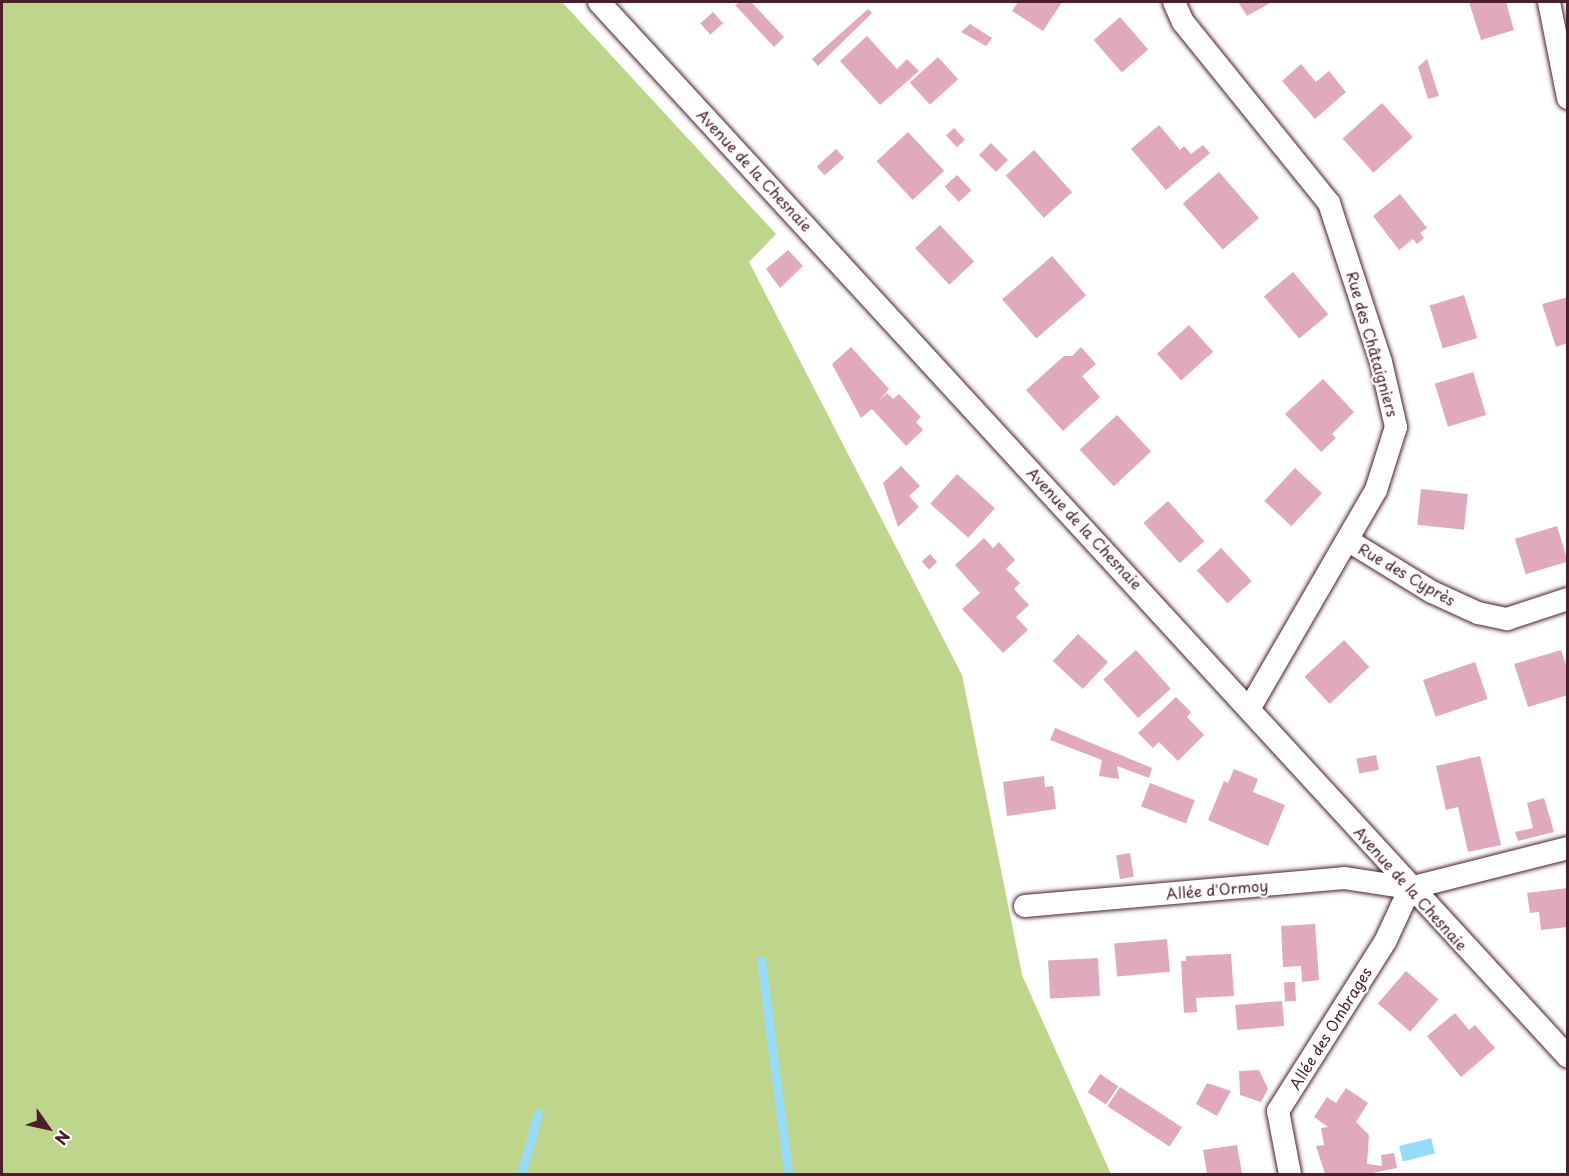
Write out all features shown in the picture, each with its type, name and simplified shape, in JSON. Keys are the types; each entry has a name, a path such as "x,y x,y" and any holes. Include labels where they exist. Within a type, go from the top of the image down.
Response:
{"street":[{"name":"Avenue de la Chesnaie","path":"599,2 1250,707 1410,888 1568,1057"},
{"name":"Rue des Châtaigniers","path":"1174,2 1183,22 1329,203 1358,285 1396,427 1376,490 1349,541 1250,707"},
{"path":"1550,2 1568,98"},
{"name":"Rue des Cyprès","path":"1349,541 1432,592 1478,613 1507,619 1568,599"},
{"path":"1410,888 1568,848"},
{"name":"Allée d'Ormoy","path":"1024,906 1344,878 1410,888"},
{"name":"Allée des Ombrages","path":"1290,1174 1278,1111 1386,940 1410,888"}],"green space":[{"path":"2,2 562,2 776,234 749,262 962,675 1022,975 1111,1174 2,1174"}],"water":[{"path":"1431,1138 1435,1154 1403,1162 1399,1146"}],"building":[{"path":"740,2 751,2 784,37 774,47 735,5"},
{"path":"1018,2 1062,2 1043,31 1012,11"},
{"path":"1238,2 1272,2 1247,16"},
{"path":"1469,2 1506,2 1514,30 1481,40"},
{"path":"868,9 872,13 818,66 812,59"},
{"path":"713,12 723,23 710,35 700,23"},
{"path":"1120,17 1148,49 1122,72 1094,40"},
{"path":"970,24 992,38 986,46 961,32"},
{"path":"867,36 897,69 907,59 919,71 880,105 840,61"},
{"path":"938,57 958,79 930,105 910,82"},
{"path":"1427,59 1439,96 1428,99 1418,67"},
{"path":"1301,64 1316,82 1329,71 1346,92 1315,119 1282,81"},
{"path":"1382,103 1413,137 1373,173 1343,138"},
{"path":"1159,125 1180,150 1184,146 1191,154 1203,145 1210,153 1166,190 1131,149"},
{"path":"954,128 965,140 957,147 946,136"},
{"path":"908,132 944,171 913,200 877,161"},
{"path":"991,143 1008,160 996,172 979,155"},
{"path":"836,149 844,158 825,175 817,166"},
{"path":"1034,150 1072,192 1044,218 1006,175"},
{"path":"1219,172 1259,218 1223,250 1183,203"},
{"path":"957,175 971,190 959,202 945,187"},
{"path":"1400,194 1427,228 1420,233 1424,238 1417,244 1413,239 1399,250 1373,216"},
{"path":"940,225 974,262 949,285 915,248"},
{"path":"788,250 803,266 780,288 766,269"},
{"path":"1052,256 1086,295 1036,339 1002,299"},
{"path":"1293,272 1328,314 1299,339 1264,296"},
{"path":"1464,295 1477,338 1443,349 1430,306"},
{"path":"1568,297 1568,343 1556,347 1542,304"},
{"path":"1189,325 1213,352 1181,381 1157,354"},
{"path":"851,347 889,389 878,402 887,393 893,399 899,394 921,417 916,422 923,430 906,446 872,409 861,418 832,364"},
{"path":"1081,347 1096,364 1082,376 1100,397 1063,431 1026,390 1064,356 1072,356"},
{"path":"1473,372 1486,415 1448,427 1435,384"},
{"path":"1323,379 1354,412 1332,434 1336,438 1321,452 1285,414"},
{"path":"1117,415 1151,452 1114,486 1080,450"},
{"path":"901,466 920,486 909,496 919,507 898,527 883,483"},
{"path":"1295,468 1322,493 1291,526 1264,501"},
{"path":"957,474 995,508 968,538 930,504"},
{"path":"1421,489 1468,494 1464,530 1417,525"},
{"path":"1168,501 1204,541 1180,563 1143,523"},
{"path":"1557,526 1568,561 1526,574 1515,539"},
{"path":"984,538 993,548 999,542 1015,560 1006,569 1020,583 1014,589 1029,605 1016,617 1028,630 1003,653 962,609 980,593 955,565"},
{"path":"1221,548 1252,581 1228,603 1197,571"},
{"path":"930,554 937,562 929,570 922,561"},
{"path":"1078,634 1108,662 1083,689 1053,661"},
{"path":"1344,640 1369,667 1330,704 1305,677"},
{"path":"1136,650 1171,689 1138,718 1103,679"},
{"path":"1561,650 1568,670 1568,695 1528,707 1514,664"},
{"path":"1475,662 1488,699 1436,717 1423,680"},
{"path":"1176,697 1191,712 1187,717 1204,735 1178,761 1159,742 1153,748 1138,733"},
{"path":"1055,728 1152,768 1149,778 1117,766 1119,779 1099,776 1102,760 1050,740"},
{"path":"1376,755 1379,770 1359,774 1356,759"},
{"path":"1480,756 1501,845 1468,852 1458,807 1446,810 1436,766"},
{"path":"1234,769 1258,779 1253,792 1285,805 1268,846 1208,820 1224,781 1228,783"},
{"path":"1044,776 1045,787 1053,786 1056,809 1007,816 1003,782"},
{"path":"1150,783 1195,800 1186,824 1141,806"},
{"path":"1544,798 1554,832 1518,841 1515,832 1533,828 1527,803"},
{"path":"1130,853 1134,877 1120,879 1116,855"},
{"path":"1568,888 1568,927 1541,930 1539,912 1530,913 1527,893"},
{"path":"1315,924 1319,980 1302,982 1301,966 1283,967 1281,926"},
{"path":"1167,939 1170,972 1117,976 1114,944"},
{"path":"1231,954 1234,996 1196,998 1197,1012 1184,1013 1181,961 1186,961 1186,956"},
{"path":"1098,958 1100,996 1050,999 1048,961"},
{"path":"1406,971 1438,999 1410,1032 1378,1003"},
{"path":"1295,982 1296,1001 1285,1002 1284,983"},
{"path":"1282,1001 1284,1026 1237,1030 1235,1005"},
{"path":"1455,1013 1469,1030 1475,1025 1495,1048 1461,1077 1427,1036"},
{"path":"1259,1070 1268,1089 1261,1102 1240,1095 1239,1071"},
{"path":"1100,1074 1118,1086 1106,1105 1088,1092"},
{"path":"1207,1083 1231,1091 1217,1116 1196,1104"},
{"path":"1120,1087 1182,1127 1170,1147 1107,1106"},
{"path":"1346,1088 1368,1103 1356,1122 1369,1135 1367,1164 1382,1166 1381,1155 1394,1153 1397,1168 1368,1174 1325,1174 1316,1146 1324,1145 1321,1128 1328,1127 1314,1117 1327,1097 1336,1103"},
{"path":"1237,1145 1242,1174 1207,1174 1203,1150"}],"waterway":[{"path":"761,960 788,1174"},
{"path":"521,1174 538,1113"}]}
